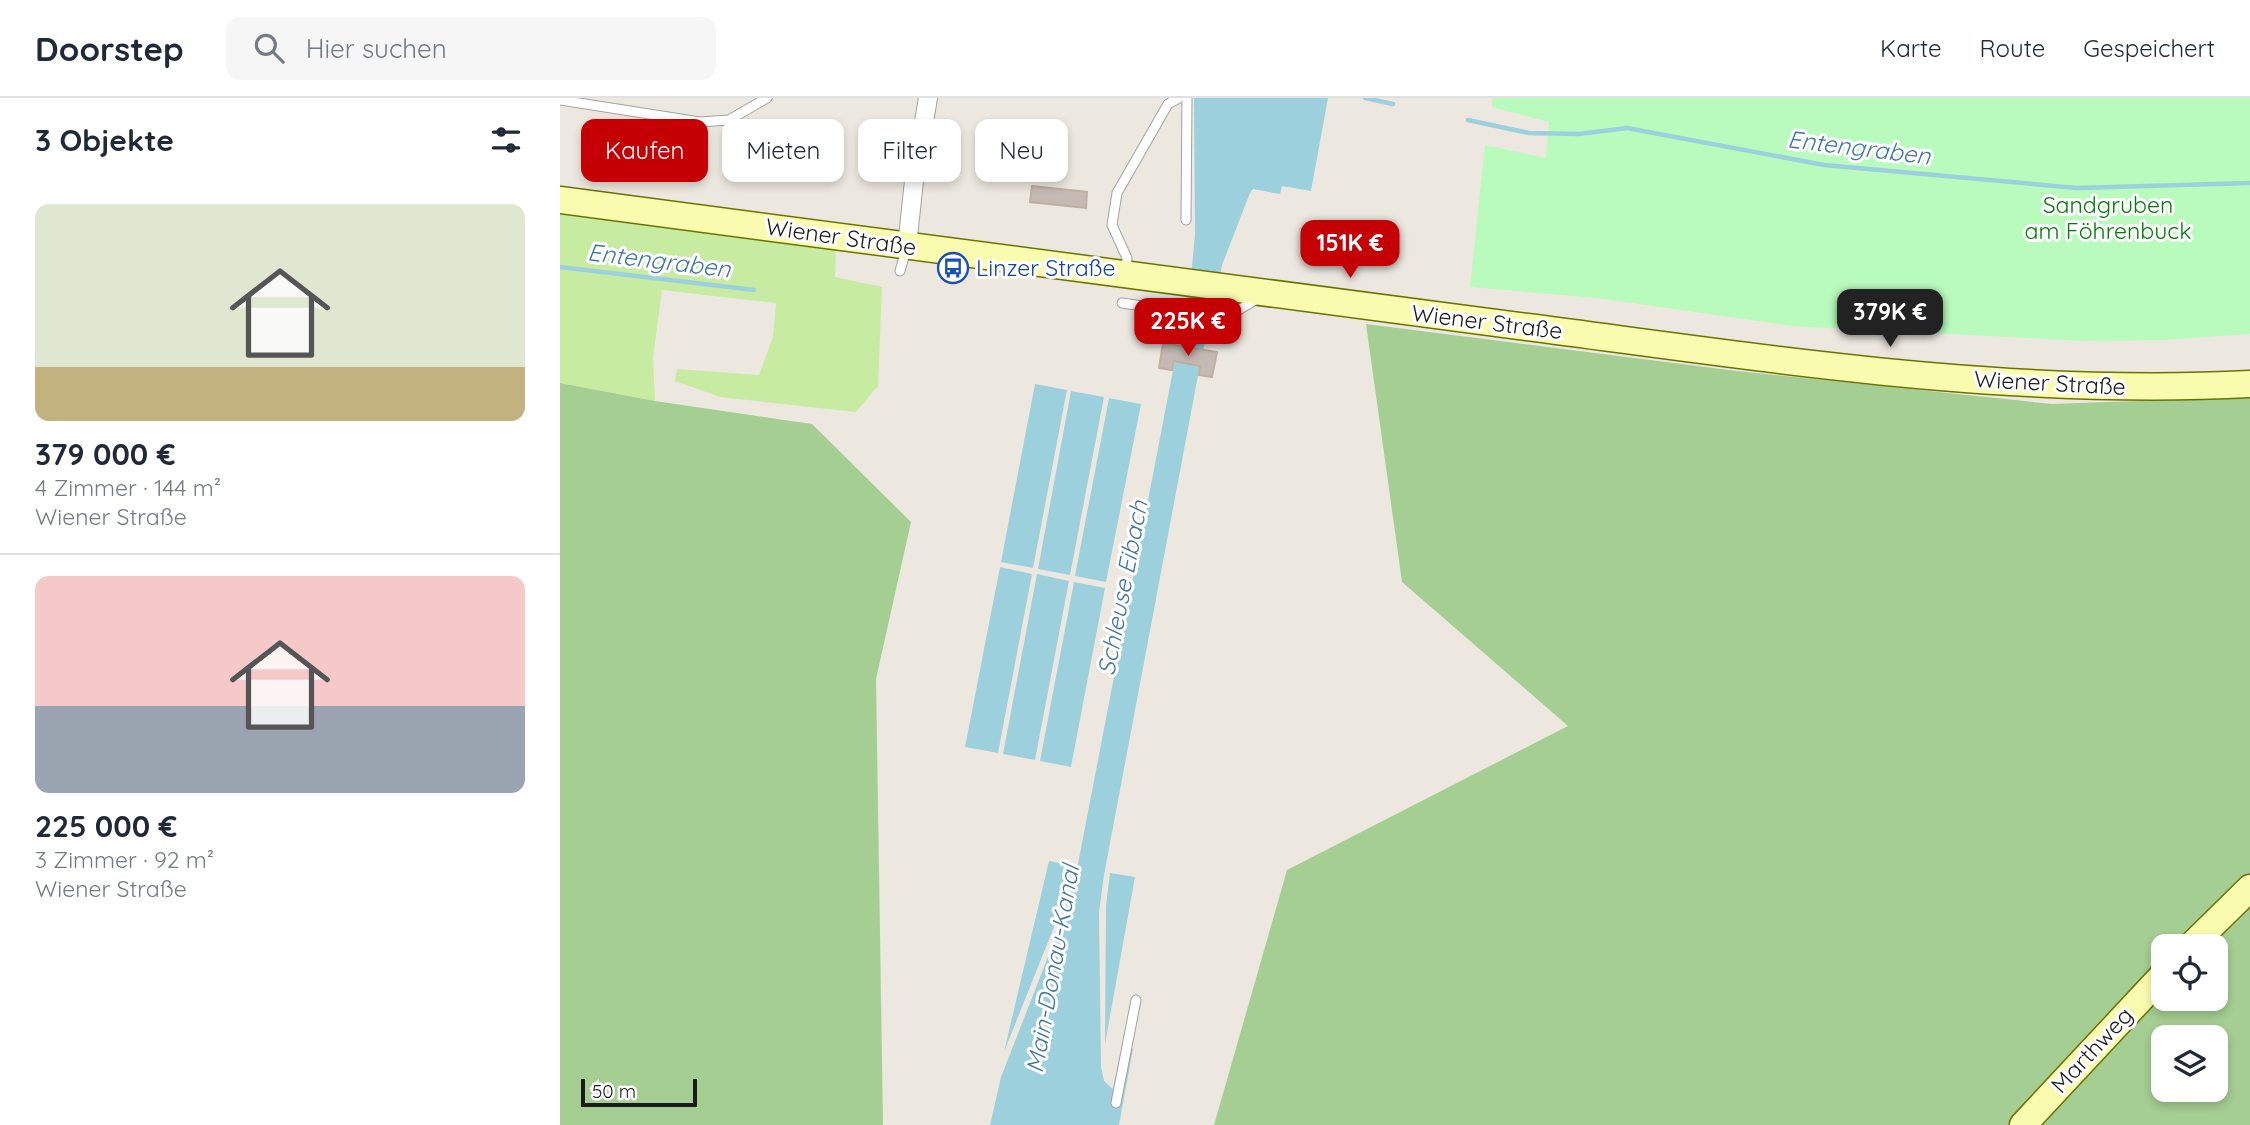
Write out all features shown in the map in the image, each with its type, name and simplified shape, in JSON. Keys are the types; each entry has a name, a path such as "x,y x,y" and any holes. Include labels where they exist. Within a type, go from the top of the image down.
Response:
{"main road":[{"name":"Wiener Straße","path":"560,200 1737,356 1936,377 2086,387 2250,384"},
{"path":"2203,934 2250,888"},
{"name":"Marthweg","path":"2023,1125 2151,988"}],"street":[{"path":"907,246 914,181 928,98"}],"lane":[{"path":"560,100 700,122 729,120 767,98"},
{"path":"1126,275 1127,258 1112,225 1117,193 1168,104 1179,98"},
{"path":"1186,220 1187,98"},
{"path":"900,271 907,246"},
{"path":"1122,303 1225,318 1268,293"},
{"path":"1116,1103 1136,1000"}],"green space":[{"name":"Sandgruben am Föhrenbuck","path":"1492,98 2250,98 2250,334 2163,340 2087,341 1792,326 1597,298 1470,287 1485,145 1546,158 1549,122 1492,107"},
{"path":"560,213 836,249 835,277 882,287 878,386 856,412 720,397 675,381 677,369 759,375 773,337 776,303 662,290 653,358 655,401 560,383"},
{"path":"1366,324 1737,371 2052,404 2250,397 2250,1125 1214,1125 1287,870 1568,726 1402,582"},
{"path":"560,383 655,401 812,424 911,522 876,679 883,1125 560,1125"}],"water":[{"name":"Main-Donau-Kanal","path":"1194,98 1328,98 1311,191 1282,186 1280,194 1253,189 1250,193 1222,265 1200,365 1099,913 1101,1067 1104,1081 1113,1089 1123,1042 1133,1049 1119,1125 990,1125 1001,1077 1062,921 1077,869 1191,277 1195,234"},
{"path":"1035,384 1067,390 1033,568 1001,562"},
{"path":"1071,391 1104,397 1070,575 1038,569"},
{"path":"1109,398 1141,404 1106,582 1075,576"},
{"path":"1000,567 1032,574 998,753 965,747"},
{"path":"1037,574 1069,581 1035,760 1003,754"},
{"path":"1074,582 1105,588 1071,767 1040,761"},
{"path":"1049,861 1073,866 1066,897 1004,1052"},
{"path":"1110,873 1135,877 1105,1044 1106,906"}],"building":[{"path":"1032,186 1087,192 1086,208 1030,202"},
{"path":"1163,343 1217,352 1212,377 1199,375 1200,366 1174,361 1172,370 1159,368"}],"waterway":[{"name":"Entengraben","path":"1365,98 1393,104"},
{"name":"Entengraben","path":"1468,120 1529,133 1579,134 1627,128 1824,165 2077,188 2250,183"},
{"name":"Entengraben","path":"560,267 754,290"}],"place":[{"name":"Linzer Straße","path":"953,268"}],"water label":[{"name":"Schleuse Eibach","path":"1123,588"}]}
